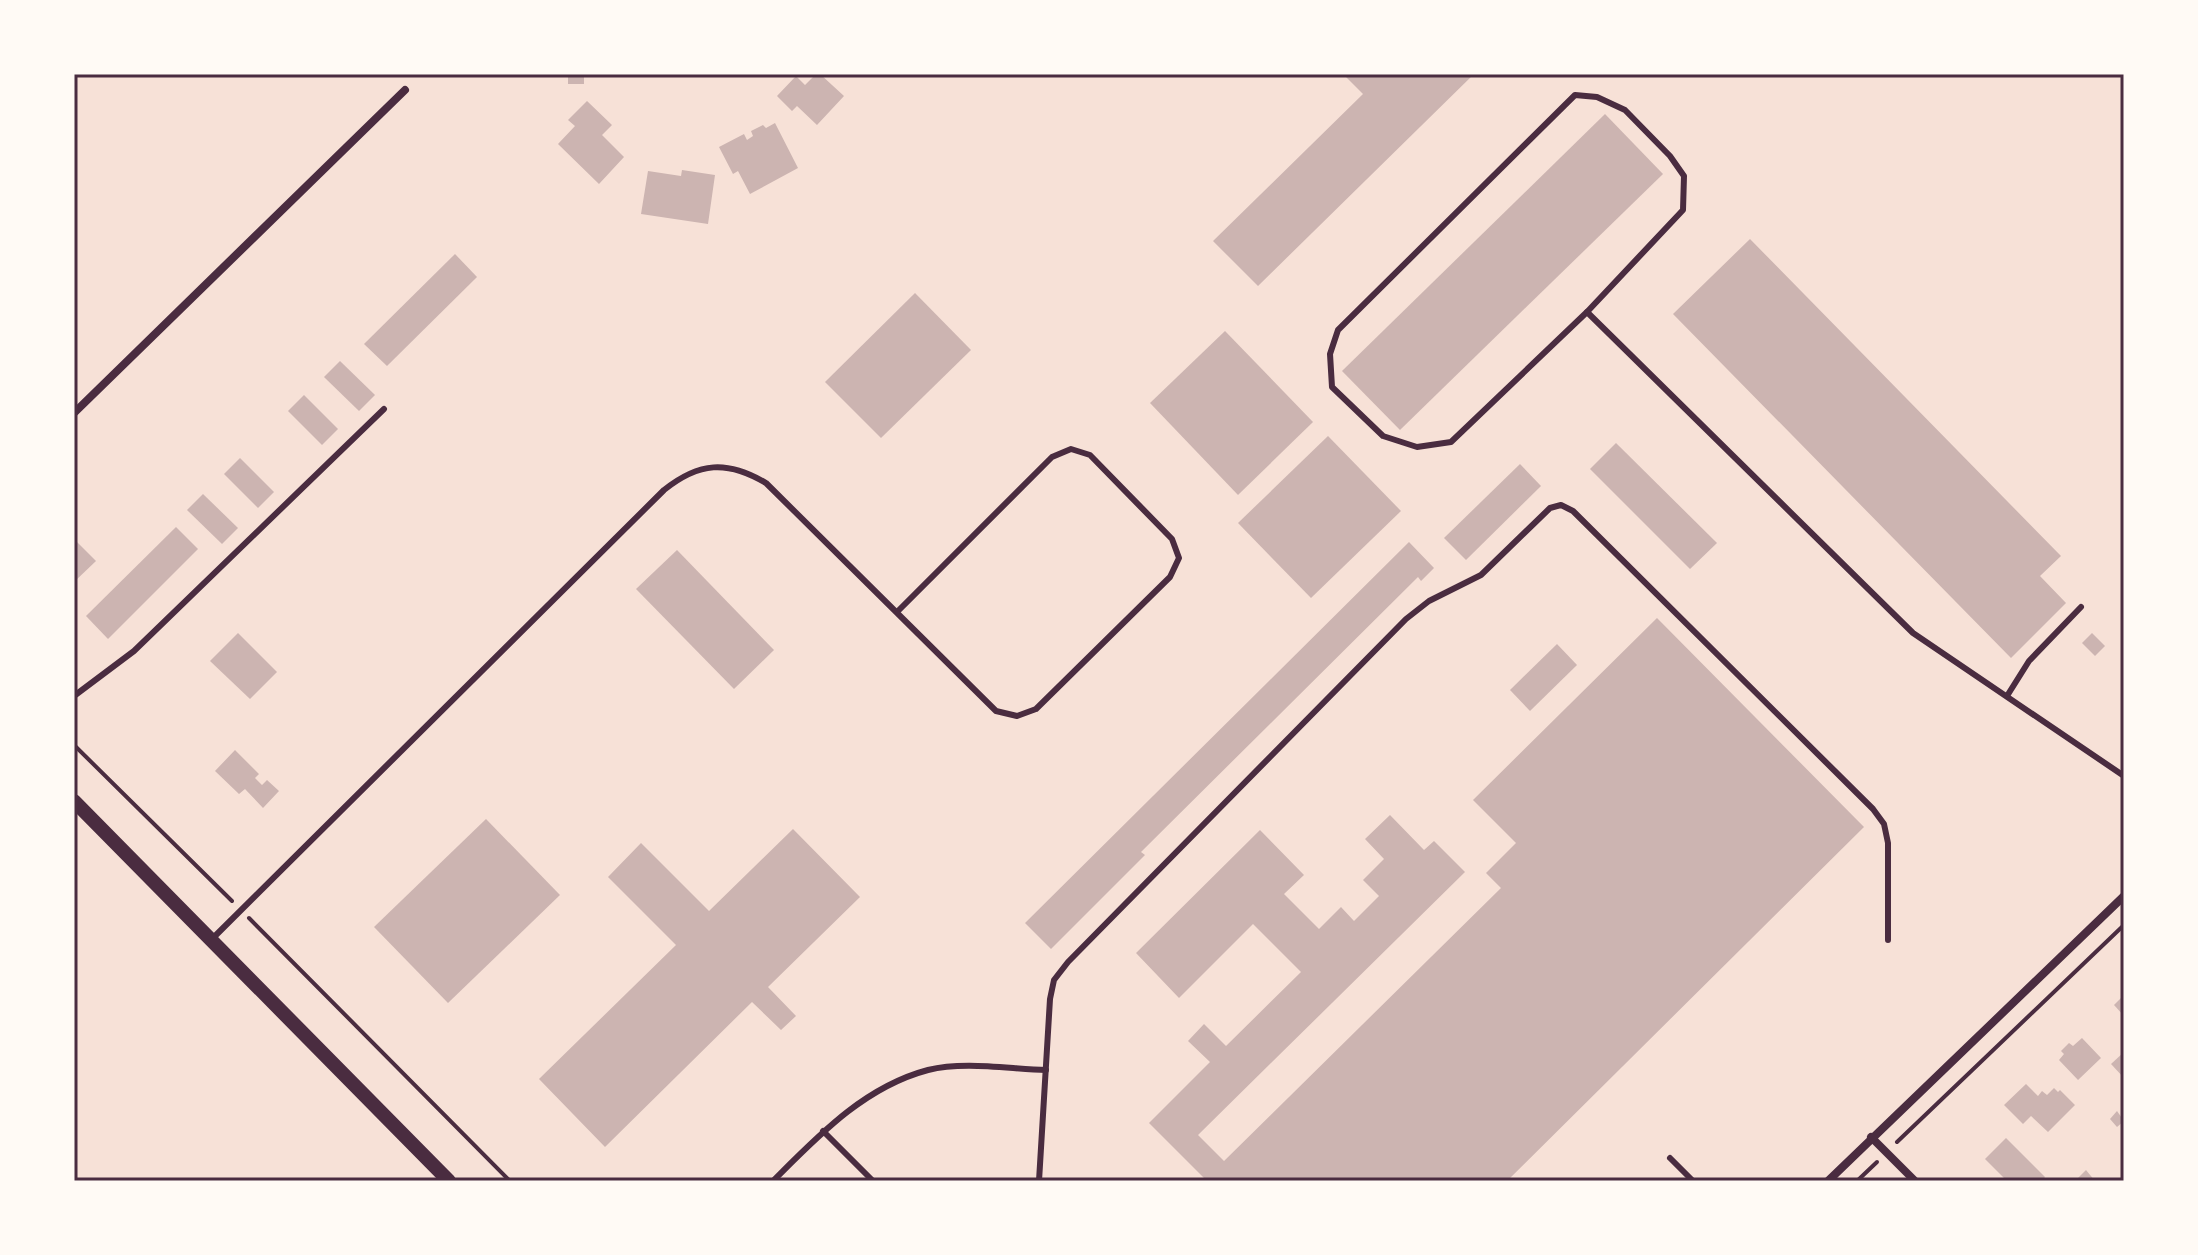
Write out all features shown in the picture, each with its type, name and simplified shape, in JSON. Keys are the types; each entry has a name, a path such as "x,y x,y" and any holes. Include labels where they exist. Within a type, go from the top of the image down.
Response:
{"street":[{"path":"74,413 405,90"},
{"path":"74,801 449,1181"},
{"path":"1828,1181 2122,901"},
{"path":"1871,1137 1915,1181"}],"lane":[{"path":"1575,95 1597,97 1625,110 1670,156 1684,176 1683,210 1587,312 1451,442 1417,447 1383,436 1332,387 1330,354 1338,330 1575,95"},
{"path":"1587,312 1913,633 2124,776"},
{"path":"74,696 134,651 384,409"},
{"path":"211,940 664,490 704,467 720,466 750,473 766,483 996,711 1017,716 1036,709 1170,577 1179,558 1172,539 1090,455 1071,449 1052,457 897,612"},
{"path":"1039,1181 1050,999 1054,980 1068,962 1406,619 1429,601 1481,575 1550,508 1561,505 1573,511 1873,809 1884,824 1888,843 1888,940"},
{"path":"2007,696 2029,661 2081,607"},
{"path":"773,1181 843,1114 903,1079 929,1070 955,1067 1046,1070"},
{"path":"823,1131 873,1181"},
{"path":"1670,1158 1693,1181"}],"path":[{"path":"74,745 510,1181"},
{"path":"1904,1135 2124,925"}],"building":[{"path":"568,74 584,74 584,84 568,84"},
{"path":"820,74 844,96 817,125 797,106 792,111 777,96 796,76 805,85"},
{"path":"1343,74 1474,74 1258,286 1213,241 1363,94"},
{"path":"587,101 612,125 602,135 624,157 599,184 558,144 575,126 568,120"},
{"path":"1605,114 1663,174 1400,430 1342,371"},
{"path":"775,123 798,168 750,194 738,171 733,174 719,147 744,134 747,140 753,136 751,131"},
{"path":"682,170 715,175 708,224 641,214 648,171 681,176"},
{"path":"1750,239 2061,556 2040,576 2066,603 2011,658 1673,314"},
{"path":"455,254 477,277 387,366 364,344"},
{"path":"915,293 971,350 881,438 825,382"},
{"path":"1225,331 1313,422 1238,495 1150,403"},
{"path":"340,361 375,395 359,411 324,377"},
{"path":"304,395 338,429 322,445 288,411"},
{"path":"1328,436 1401,511 1311,598 1238,523"},
{"path":"1616,443 1717,543 1690,569 1590,469"},
{"path":"240,458 274,492 258,508 224,474"},
{"path":"1520,464 1541,486 1466,560 1444,538"},
{"path":"203,494 238,528 222,544 187,510"},
{"path":"176,527 198,549 108,639 86,616"},
{"path":"74,539 96,561 74,582"},
{"path":"1409,542 1434,568 1421,581 1418,577 1141,852 1145,855 1051,949 1025,923"},
{"path":"677,550 774,650 734,689 636,589"},
{"path":"1657,618 1864,827 1507,1181 1200,1181 1204,1178 1149,1123 1210,1062 1188,1041 1204,1024 1226,1046 1301,972 1253,924 1179,998 1136,953 1260,830 1304,875 1284,894 1319,929 1341,907 1354,921 1379,896 1363,880 1384,859 1365,839 1390,815 1424,850 1434,841 1465,872 1198,1135 1224,1161 1501,888 1486,873 1516,843 1473,800"},
{"path":"238,633 277,672 250,699 210,661"},
{"path":"2092,633 2105,646 2095,656 2082,643"},
{"path":"1557,644 1577,665 1530,711 1510,690"},
{"path":"235,750 259,774 255,778 262,785 267,780 279,791 263,808 245,789 239,794 215,771"},
{"path":"486,819 560,895 448,1003 374,927"},
{"path":"793,829 860,897 768,987 796,1016 781,1030 752,1002 605,1147 539,1079 676,945 608,877 641,843 709,911"},
{"path":"2124,995 2124,1016 2114,1005"},
{"path":"2082,1038 2101,1058 2078,1080 2059,1060 2064,1054 2061,1051 2069,1043 2073,1046"},
{"path":"2124,1052 2124,1078 2111,1064"},
{"path":"2026,1084 2038,1096 2042,1091 2047,1095 2054,1088 2058,1092 2060,1090 2075,1105 2048,1132 2031,1116 2023,1124 2004,1105"},
{"path":"2117,1111 2124,1121 2117,1127 2110,1119"},
{"path":"2006,1138 2045,1177 2042,1181 2007,1181 1985,1159"},
{"path":"2086,1170 2095,1181 2081,1181 2078,1178"}]}
